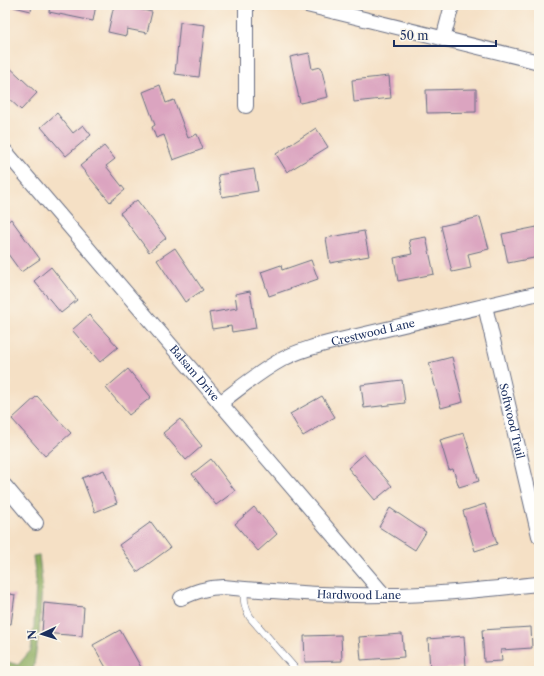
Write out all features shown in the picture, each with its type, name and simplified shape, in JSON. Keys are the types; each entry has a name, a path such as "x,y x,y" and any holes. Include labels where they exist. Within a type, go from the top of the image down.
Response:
{"street":[{"path":"246,5 246,106"},
{"path":"306,5 539,62"},
{"path":"443,39 452,5"},
{"name":"Balsam Drive","path":"5,150 384,596"},
{"name":"Crestwood Lane","path":"220,403 268,368 298,352 340,340 539,293"},
{"name":"Softwood Trail","path":"485,306 539,536"},
{"path":"5,486 36,523"},
{"name":"Hardwood Lane","path":"181,598 207,588 214,587 320,594 384,596 478,590 539,584"}],"lane":[{"path":"244,589 244,604 250,617 297,671"}],"green space":[{"path":"39,555 42,582 39,633 33,671 5,671 5,661 18,665 31,650 34,626 36,581 33,556"}],"building":[{"path":"14,5 32,5 31,11 14,7"},
{"path":"50,5 96,5 93,21 49,12"},
{"path":"114,5 152,12 147,33 127,29 126,36 108,32"},
{"path":"180,22 205,25 199,77 175,74"},
{"path":"309,53 312,69 321,67 328,97 300,103 290,57"},
{"path":"5,63 37,93 21,110 5,95"},
{"path":"389,76 391,98 354,102 352,80"},
{"path":"160,85 166,103 174,100 188,138 197,134 203,149 173,160 164,135 156,138 152,127 155,125 143,92"},
{"path":"476,89 476,112 427,113 426,90"},
{"path":"57,113 73,133 83,125 91,135 66,156 41,127"},
{"path":"316,128 328,147 287,172 276,154"},
{"path":"104,146 115,159 106,166 125,190 110,202 80,166"},
{"path":"254,169 258,191 222,197 218,175"},
{"path":"137,200 166,238 149,252 120,213"},
{"path":"480,217 489,249 468,254 471,268 452,272 441,226"},
{"path":"11,219 40,259 21,272 5,250 5,224"},
{"path":"537,227 539,257 508,263 502,234"},
{"path":"364,231 369,256 330,263 326,238"},
{"path":"426,237 434,274 398,281 394,258 412,254 409,240"},
{"path":"175,248 203,290 185,302 157,260"},
{"path":"311,260 318,279 269,296 261,272 281,265 282,270"},
{"path":"51,267 77,300 61,313 34,281"},
{"path":"250,291 256,328 232,332 231,326 212,329 209,313 237,308 235,294"},
{"path":"89,315 118,347 100,362 72,330"},
{"path":"452,357 463,402 441,408 429,363"},
{"path":"128,369 151,397 129,415 106,388"},
{"path":"402,380 405,403 364,408 361,385"},
{"path":"37,396 71,433 45,456 12,419"},
{"path":"322,396 335,417 303,436 290,414"},
{"path":"180,419 202,446 186,460 163,433"},
{"path":"464,433 479,481 459,487 453,469 449,470 440,440"},
{"path":"364,454 392,486 375,500 348,468"},
{"path":"211,459 235,491 216,505 192,474"},
{"path":"104,470 117,503 95,512 82,478"},
{"path":"485,504 497,544 475,551 463,511"},
{"path":"254,507 277,534 258,551 235,524"},
{"path":"390,508 426,532 415,550 379,527"},
{"path":"151,522 170,548 137,572 119,545"},
{"path":"5,593 15,595 11,624 5,623"},
{"path":"44,603 84,607 82,636 42,633"},
{"path":"531,627 532,648 501,650 502,661 484,662 482,630"},
{"path":"120,630 142,669 139,671 108,671 93,645"},
{"path":"402,634 404,657 361,660 359,637"},
{"path":"341,635 342,661 305,662 304,636"},
{"path":"464,636 466,667 430,670 428,639"}]}
